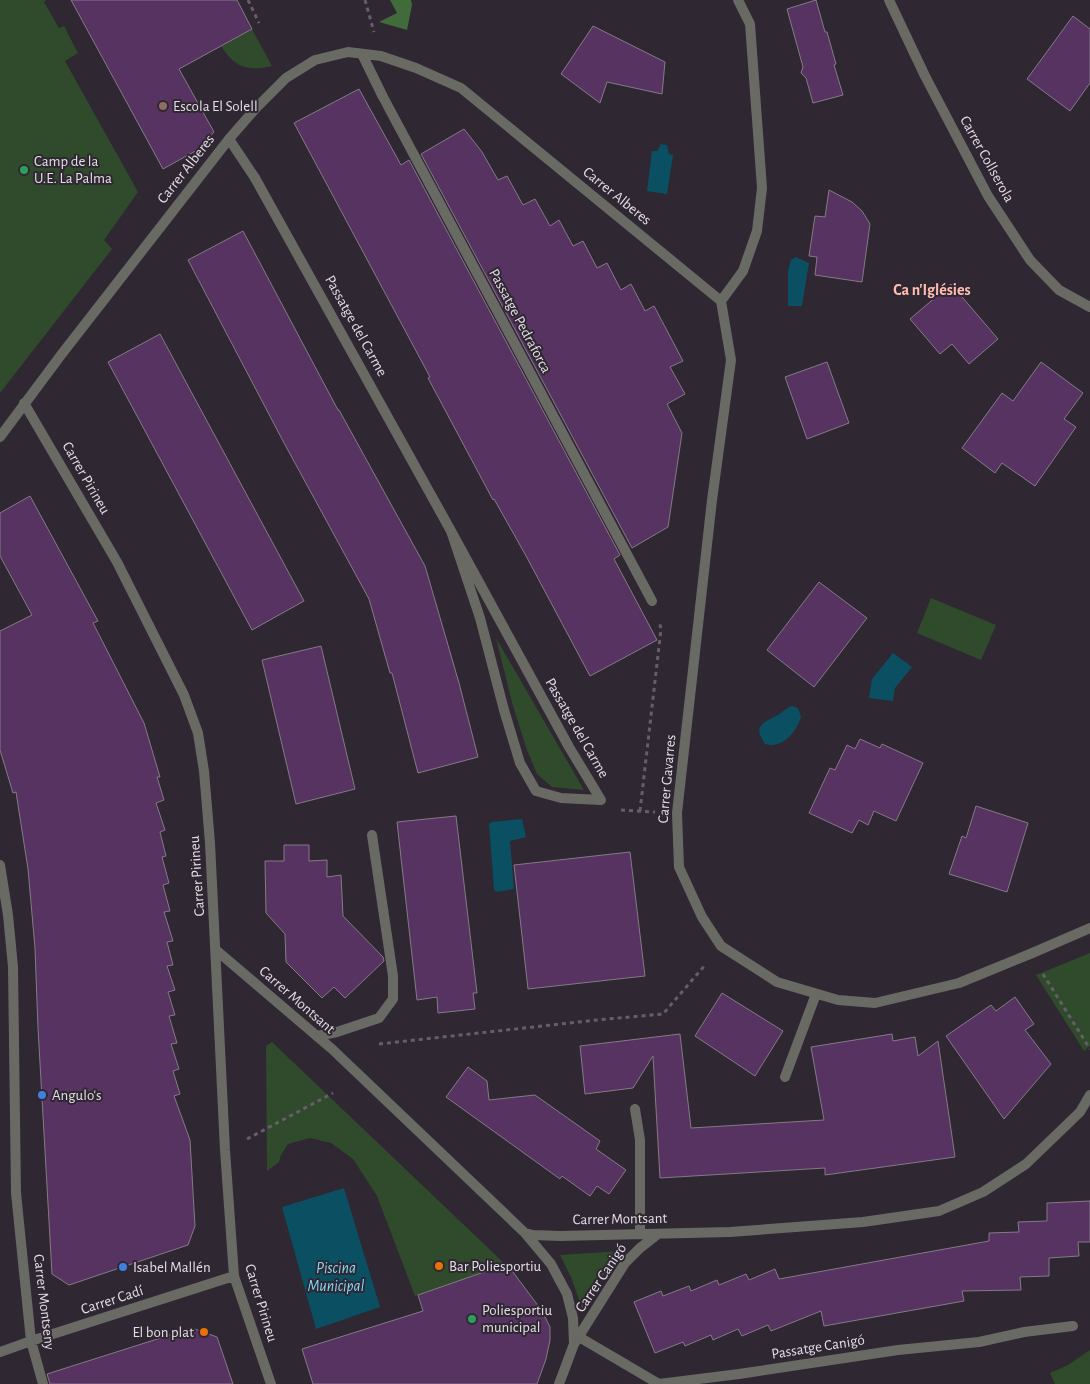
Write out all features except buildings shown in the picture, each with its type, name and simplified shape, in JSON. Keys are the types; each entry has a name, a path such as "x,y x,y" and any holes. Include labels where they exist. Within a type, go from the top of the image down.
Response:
{"street":[{"path":"721,300 743,271 757,231 762,188 750,24 738,0"},
{"name":"Carrer Collserola","path":"889,0 925,76 988,196 1030,260 1059,290 1090,307"},
{"name":"Carrer Alberes","path":"0,437 229,139 256,108 286,78 315,60 348,52 381,56 416,68 461,88 721,300"},
{"name":"Passatge Pedraforca","path":"362,54 382,95 652,601"},
{"name":"Passatge del Carme","path":"229,139 255,178 452,530 569,747 601,800"},
{"name":"Carrer Gavarres","path":"721,300 730,360 712,500 677,813 679,867 702,916 721,946 777,982 838,1000 875,1004 959,983 1090,928"},
{"name":"Carrer Pirineu","path":"24,404 117,562 184,695 198,733 204,771 216,950 225,1150 234,1276 270,1384"},
{"name":"Passatge del Carme","path":"452,530 480,618 520,763 536,791 562,798 601,800"},
{"path":"317,1036 337,1032 379,1018 393,999 393,976 372,835"},
{"name":"Carrer Montseny","path":"0,865 8,915 13,967 16,1193 30,1341 43,1384"},
{"name":"Carrer Montsant","path":"216,950 317,1036 525,1233 533,1235 730,1232 863,1222 939,1211 983,1192 1026,1164 1080,1112 1090,1095"},
{"path":"784,1077 816,994"},
{"path":"635,1109 640,1147 640,1234"},
{"name":"Carrer Canigó","path":"525,1233 551,1264 567,1294 577,1341"},
{"name":"Carrer Canigó","path":"559,1384 577,1341 625,1263 658,1234"},
{"name":"Carrer Cadí","path":"0,1352 234,1276"},
{"name":"Passatge Canigó","path":"577,1341 625,1364 659,1384 898,1350 979,1342 1024,1332 1073,1326"}],"path":[{"path":"248,0 259,23"},
{"path":"365,0 381,56"},
{"path":"640,811 661,629 652,601"},
{"path":"601,800 617,810 677,813"},
{"path":"371,1045 663,1014 721,946"},
{"path":"1030,954 1090,1049"},
{"path":"225,1150 333,1093"}],"green space":[{"path":"0,0 46,0 44,2 59,28 64,26 78,53 65,61 138,192 104,240 112,249 0,393"},
{"path":"390,0 411,0 412,5 407,30 379,22 397,13"},
{"path":"252,29 272,66 249,68 242,66 231,59 221,46"},
{"path":"931,598 996,625 981,660 917,633"},
{"path":"496,638 584,790 552,787 537,774 513,706"},
{"path":"1090,953 1090,1046 1084,1051 1036,975"},
{"path":"272,1042 506,1265 415,1296 377,1196 353,1159 331,1143 310,1138 288,1144 279,1162 267,1171 266,1046"},
{"path":"621,1251 598,1283 583,1311 571,1277 560,1255"},
{"path":"1090,1350 1090,1384 1055,1384 1050,1373 1068,1365"}],"water":[{"path":"661,144 667,145 669,154 673,155 667,194 647,191 652,151 657,151"},
{"path":"796,257 809,263 802,306 788,306 788,271 791,260"},
{"path":"893,653 912,667 895,688 893,701 869,698 872,679"},
{"path":"792,706 798,708 801,717 796,729 783,742 771,745 765,744 759,733 761,725"},
{"path":"522,819 526,837 510,841 514,889 496,892 494,889 489,824 491,822"},
{"name":"Piscina Municipal","path":"344,1188 380,1307 316,1329 282,1207"}],"place":[{"name":"Escola El Solell","path":"163,106"},
{"name":"Camp de la U.E. La Palma","path":"24,170"},
{"name":"Angulo's","path":"42,1095"},
{"name":"Bar Poliesportiu","path":"439,1266"},
{"name":"Isabel Mallén","path":"123,1267"},
{"name":"Poliesportiu municipal","path":"472,1319"},
{"name":"El bon plat","path":"204,1332"}],"district":[{"name":"Ca n'Iglésies","path":"932,290"}]}
